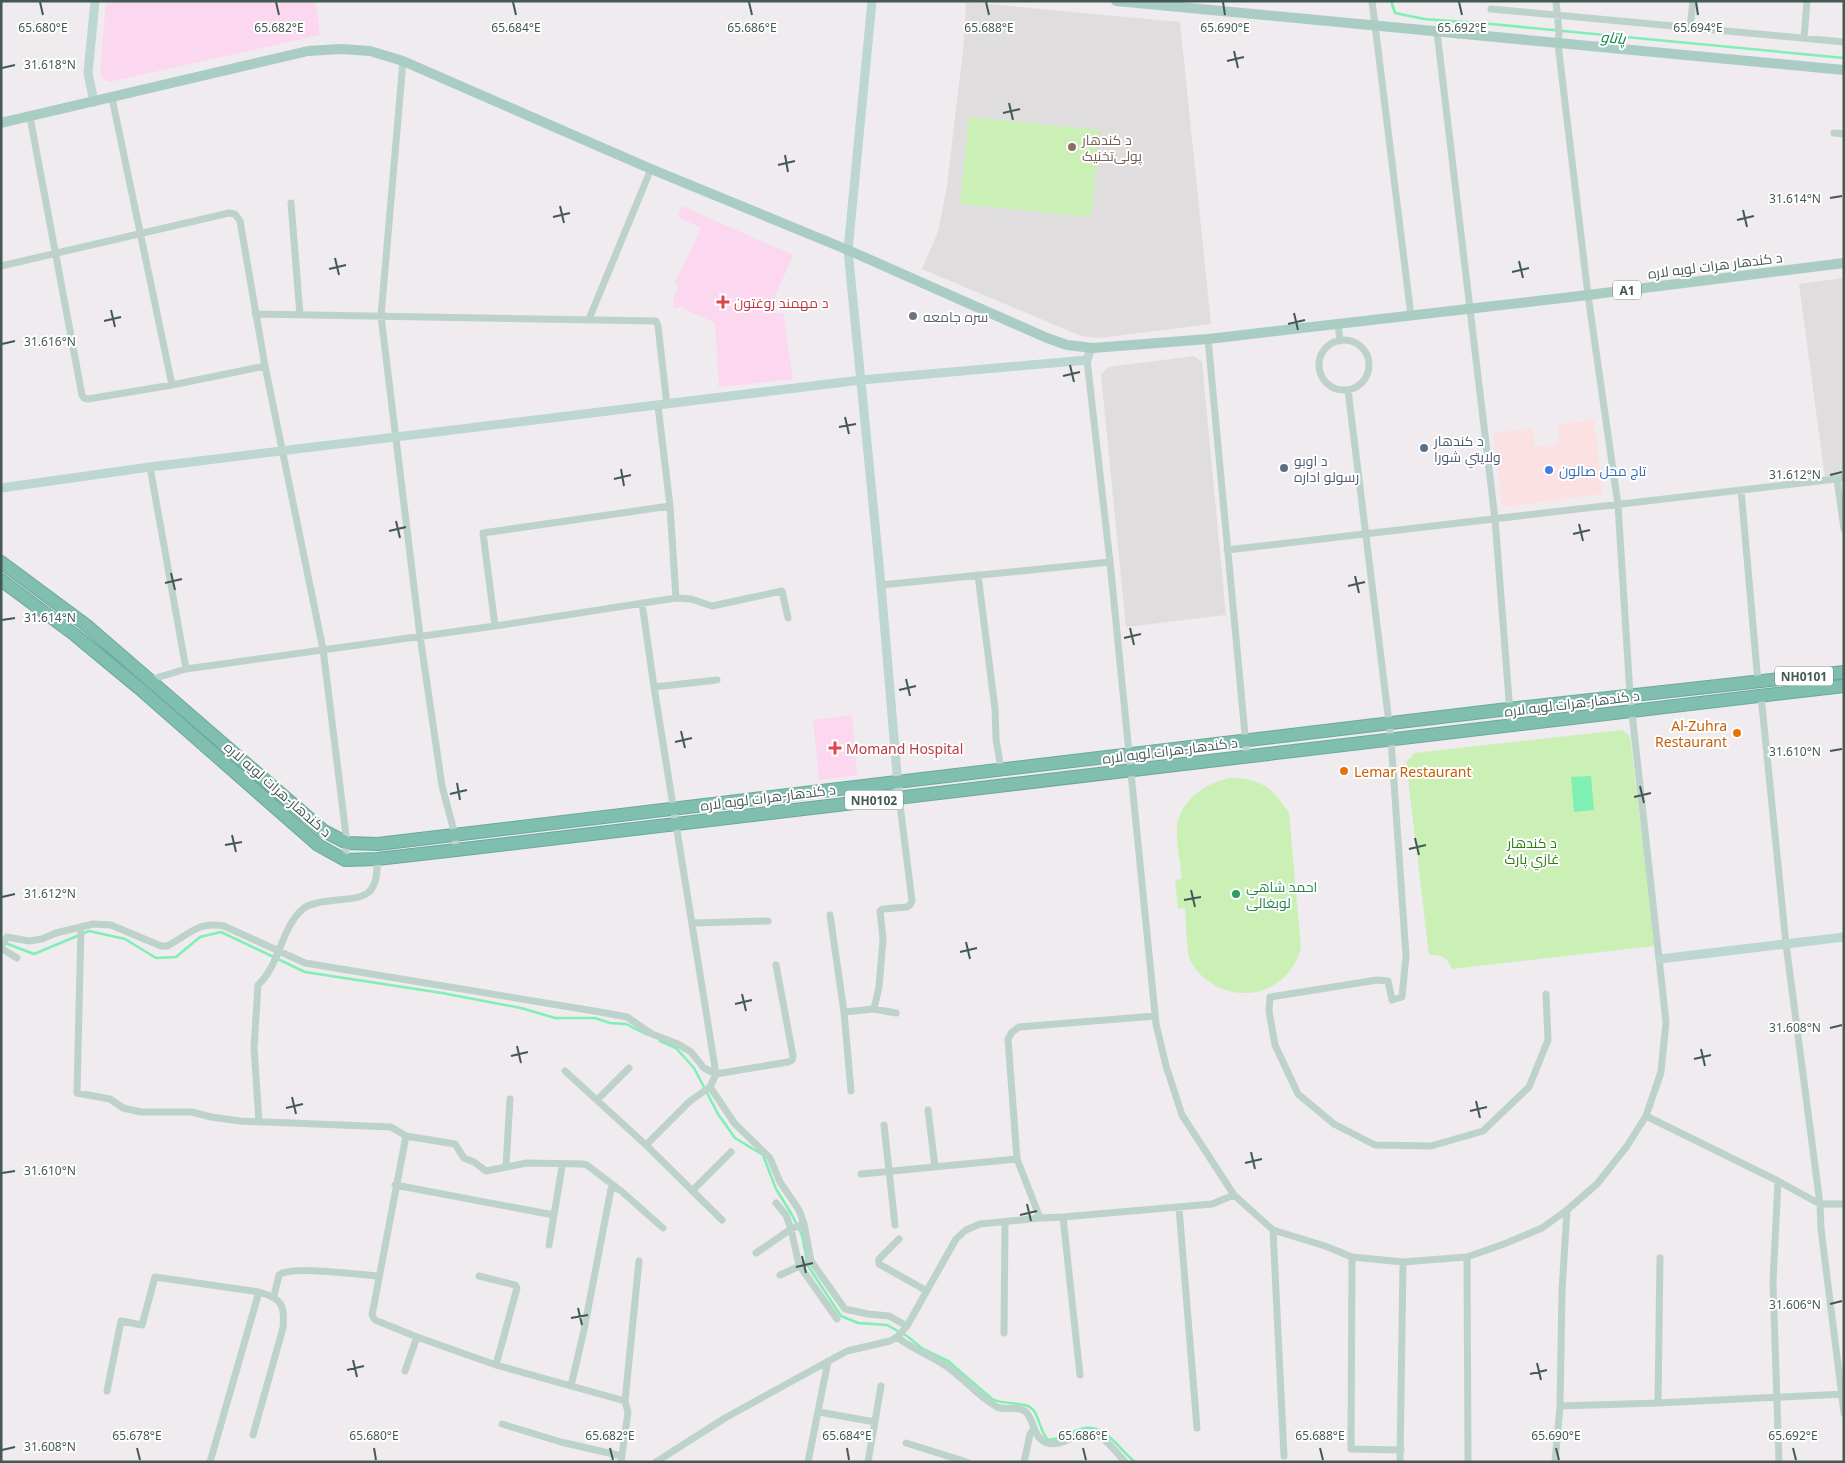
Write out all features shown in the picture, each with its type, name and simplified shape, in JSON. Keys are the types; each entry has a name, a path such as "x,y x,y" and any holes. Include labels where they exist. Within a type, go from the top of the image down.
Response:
{"highway":[{"name":"د کندهار-هرات لويه لاره","path":"1,562 86,626 150,679 324,830 347,843 378,844 1508,709 1844,672"},
{"name":"د کندهار-هرات لويه لاره","path":"1,580 75,635 139,688 318,845 345,860 456,850 1844,686"}],"main road":[{"path":"1116,1 1844,70"},
{"name":"د کندهار هرات لویه لاره","path":"1,123 308,51 341,49 370,51 403,61 652,170 848,250 1047,338 1067,346 1091,348 1208,339 1844,263"}],"street":[{"path":"94,102 88,73 95,1"},
{"path":"872,1 848,250 882,585 897,782 912,901 907,907 880,911 883,939 879,987 874,1009"},
{"path":"1372,1 1411,316"},
{"path":"1091,348 1087,360 1110,562 1129,770 1155,1016 1166,1066 1182,1115 1234,1195 1273,1230 1325,1246 1352,1257 1403,1262 1466,1257 1542,1228 1567,1210 1597,1184 1646,1116 1661,1072 1666,1022 1630,695 1618,505 1588,295 1558,44 1559,33 1556,1"},
{"path":"1690,28 1693,1"},
{"path":"1804,38 1807,1"},
{"path":"1491,9 1557,19 1690,28 1844,42"},
{"path":"1437,32 1494,519 1508,709 1511,726"},
{"path":"403,61 380,316 420,636 442,786 456,850"},
{"path":"112,98 172,385"},
{"path":"30,117 84,398 88,399 172,385 264,366"},
{"path":"1834,133 1844,134"},
{"path":"589,319 652,170"},
{"path":"291,203 300,315"},
{"path":"1,266 56,255 140,233 230,213 235,214 240,221 264,366 323,649 347,843 345,860"},
{"path":"255,314 656,320 658,326 676,598"},
{"path":"1338,324 1340,341"},
{"path":"1208,339 1246,756"},
{"path":"1340,341 1356,344 1367,357 1367,374 1356,387 1348,390 1332,387 1321,376 1319,369 1319,362 1326,348 1340,341"},
{"path":"1,488 150,467 861,380 1087,360"},
{"path":"1348,390 1391,739 1406,956 1402,996 1392,1000 1388,981 1377,980 1270,997 1269,1011 1275,1045 1298,1094 1334,1124 1375,1145 1431,1146 1483,1131 1529,1087 1548,1040 1546,994"},
{"path":"150,467 186,669"},
{"path":"1227,550 1841,479 1844,529"},
{"path":"1741,490 1762,681"},
{"path":"495,626 482,533 670,506"},
{"path":"882,585 1110,562"},
{"path":"978,575 1001,769"},
{"path":"139,688 150,679 186,669 495,626 676,598 691,599 712,606 782,590 788,618"},
{"path":"642,604 716,1074 710,1086 690,1101 646,1144"},
{"path":"654,687 717,680"},
{"path":"1761,696 1786,944 1820,1204 1821,1229 1844,1413"},
{"path":"259,1122 254,1048 258,985 267,976 290,926 304,908 310,904 344,900 369,892 376,881 377,858"},
{"path":"830,915 844,1012 851,1091"},
{"path":"692,923 768,921"},
{"path":"18,958 3,944 9,937 29,941 42,939 56,933 81,932 93,924 111,925 161,946 167,946 198,927 212,924 224,926 278,954 305,963 627,1018 652,1034 678,1044 691,1052 704,1068 716,1074 792,1060 793,1056 776,965"},
{"path":"81,932 77,1093 110,1099 123,1108 142,1112 192,1112 211,1117 259,1122 391,1127 406,1136 455,1144 464,1158 474,1162 486,1171 527,1163 583,1164 617,1188 663,1228"},
{"path":"1660,959 1844,937"},
{"path":"844,1012 874,1009 896,1013"},
{"path":"1040,1218 1017,1159 1008,1040 1012,1032 1019,1027 1155,1016"},
{"path":"597,1100 629,1068"},
{"path":"565,1071 646,1144 722,1220"},
{"path":"710,1086 735,1124 770,1158 780,1182 799,1210 804,1224 811,1261 845,1309 889,1316 906,1328"},
{"path":"506,1166 510,1099"},
{"path":"928,1110 935,1167"},
{"path":"1646,1116 1778,1181 1820,1204 1844,1204"},
{"path":"884,1125 895,1225"},
{"path":"406,1136 395,1185 372,1315 375,1320 417,1338 496,1365 625,1401"},
{"path":"692,1191 731,1152"},
{"path":"861,1174 1017,1159"},
{"path":"549,1245 562,1168"},
{"path":"1778,1181 1773,1282 1779,1462"},
{"path":"395,1185 554,1215"},
{"path":"571,1386 584,1330 611,1189 617,1188"},
{"path":"656,1462 725,1418 847,1351 890,1341 898,1336 906,1328 956,1239 966,1230 980,1224 1212,1204 1234,1195"},
{"path":"776,1203 786,1215 799,1265 837,1319"},
{"path":"1179,1208 1197,1428"},
{"path":"1555,1462 1560,1406 1562,1291 1567,1210"},
{"path":"1064,1217 1080,1375"},
{"path":"1004,1334 1005,1222"},
{"path":"756,1253 791,1229 804,1224"},
{"path":"1273,1230 1284,1456"},
{"path":"899,1238 879,1259 880,1264 927,1291"},
{"path":"1352,1257 1351,1449 1400,1450"},
{"path":"1466,1257 1468,1462"},
{"path":"1658,1404 1660,1258"},
{"path":"502,1424 622,1459 628,1412 625,1401 639,1261"},
{"path":"780,1275 811,1261"},
{"path":"1400,1462 1403,1262"},
{"path":"274,1296 279,1275 283,1272 305,1271 379,1276"},
{"path":"479,1276 517,1288 496,1365"},
{"path":"107,1391 121,1321 142,1325 155,1277 259,1292 274,1296 281,1303 284,1314 283,1328 254,1436"},
{"path":"210,1462 259,1292"},
{"path":"898,1336 908,1346 947,1366 983,1398 999,1408 1019,1409 1026,1413 1033,1430 1045,1442 1056,1444 1085,1433 1099,1435 1125,1462"},
{"path":"404,1371 417,1338"},
{"path":"808,1462 828,1361"},
{"path":"868,1462 882,1386"},
{"path":"1560,1406 1658,1404 1842,1394"},
{"path":"818,1412 875,1422"},
{"path":"1024,1462 1030,1434 1033,1430"},
{"path":"906,1443 967,1462"}],"shaded area":[{"path":"106,1 316,1 320,35 109,82 103,79 100,74"},
{"name":"د کندهار پولی‌تخنیک","path":"966,2 1180,22 1211,324 1099,338 1081,336 922,269 938,232 947,186 963,50"},
{"name":"د مهمند روغتون","path":"682,206 793,255 768,313 783,313 793,379 719,387 715,323 680,307 673,308 674,296 678,287 675,283 701,228 678,217"},
{"path":"1844,278 1844,476 1825,478 1799,284"},
{"path":"1194,356 1202,362 1226,615 1126,627 1101,375 1108,367"},
{"name":"تاج محل صالون","path":"1594,420 1603,494 1503,507 1493,433 1532,428 1535,447 1559,444 1557,425"},
{"name":"Momand Hospital","path":"852,715 857,775 819,780 813,720"},
{"path":"1591,776 1594,810 1574,812 1571,777"}],"green space":[{"path":"969,117 1100,130 1091,217 960,204"},
{"name":"د کندهار غازي پارک","path":"1622,730 1630,736 1654,946 1452,969 1444,958 1429,955 1406,762 1414,753"},
{"name":"احمد شاهي لوبغالی","path":"1229,778 1240,778 1258,782 1265,786 1271,790 1289,813 1301,949 1289,972 1278,982 1265,989 1251,993 1224,989 1211,983 1200,974 1191,962 1187,944 1185,908 1178,909 1175,880 1182,879 1177,825 1184,808 1189,800 1203,789"}],"waterway":[{"name":"پاتاو","path":"1391,1 1395,13 1424,19 1844,58"},
{"path":"5,943 34,954 89,931 125,939 156,958 176,957 200,937 221,932 305,972 442,993 521,1008 555,1018 595,1018 610,1023 626,1024 648,1035"},
{"path":"660,1041 676,1048 694,1068 718,1114 735,1138 763,1155 776,1189 802,1235 808,1266 841,1316 858,1323 887,1325 907,1336 923,1349 948,1361 992,1399 1026,1405 1036,1414 1043,1433 1048,1440 1062,1437 1081,1429 1097,1429 1111,1438 1135,1462"}],"place":[{"name":"د کندهار پولی‌تخنیک","path":"1072,147"},
{"name":"د مهمند روغتون","path":"723,302"},
{"name":"سره جامعه","path":"913,316"},
{"name":"د کندهار ولايتي شورا","path":"1424,448"},
{"name":"د اوبو رسولو اداره","path":"1284,468"},
{"name":"تاج محل صالون","path":"1549,470"},
{"name":"Al-Zuhra Restaurant","path":"1737,733"},
{"name":"Momand Hospital","path":"835,748"},
{"name":"Lemar Restaurant","path":"1344,771"},
{"name":"احمد شاهي لوبغالی","path":"1236,894"}]}
